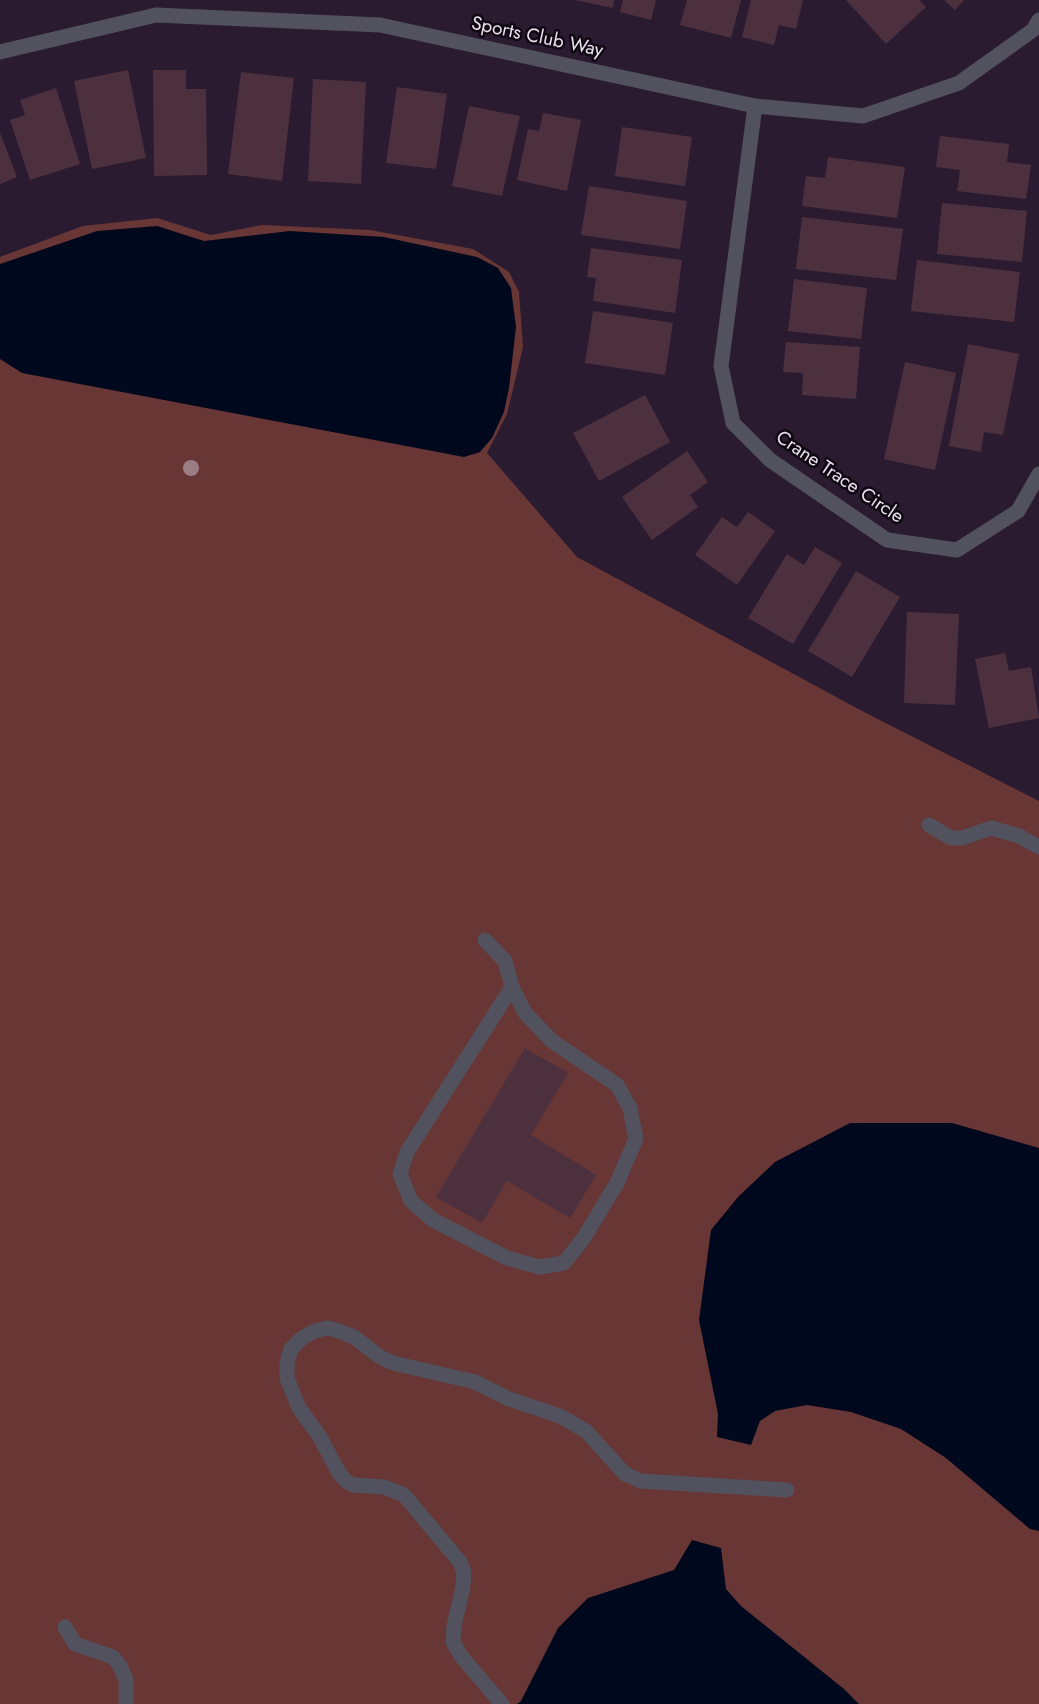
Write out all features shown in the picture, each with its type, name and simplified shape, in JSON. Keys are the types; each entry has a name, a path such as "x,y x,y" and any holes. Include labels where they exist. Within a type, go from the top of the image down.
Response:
{"street":[{"name":"Sports Club Way","path":"0,52 156,16 380,24 755,106 863,116 959,83 1037,29"},
{"name":"Crane Trace Circle","path":"755,106 721,366 733,423 770,460 887,540 956,550 1018,511 1039,474"},
{"path":"929,825 951,838 962,838 991,828 1019,836 1039,847"},
{"path":"485,940 505,961 512,987 525,1013 552,1041 618,1085 630,1108 636,1139 617,1182 583,1239 564,1263 540,1267 507,1258 433,1220 411,1201 400,1174 406,1152 512,987"},
{"path":"502,1704 461,1656 453,1642 454,1626 463,1587 464,1572 460,1562 404,1496 384,1487 353,1485 346,1481 339,1473 320,1437 299,1408 287,1378 287,1363 291,1349 302,1338 315,1331 327,1328 339,1331 354,1337 380,1357 393,1363 476,1382 509,1398 560,1416 586,1431 625,1474 641,1481 787,1490"},
{"path":"65,1627 75,1644 113,1657 120,1666 126,1680 126,1704"}],"shaded area":[{"path":"157,218 211,235 262,225 370,230 473,249 509,272 519,292 523,347 507,414 487,453 577,557 864,712 1039,801 1039,1704 0,1704 0,257 83,226"}],"water":[{"path":"157,226 204,241 290,231 384,237 477,257 498,268 511,288 516,327 509,388 504,412 492,438 480,452 464,457 22,373 0,359 0,264 97,231"},
{"path":"850,1123 952,1123 1039,1148 1039,1531 1030,1529 946,1458 901,1429 851,1412 807,1405 775,1411 760,1421 751,1445 717,1437 718,1414 699,1320 711,1230 738,1197 775,1162"},
{"path":"692,1540 721,1548 726,1589 741,1606 844,1689 859,1704 517,1704 521,1701 558,1628 588,1598 674,1570"}],"building":[{"path":"575,0 614,0 613,8"},
{"path":"623,0 656,0 651,20 620,12"},
{"path":"687,0 741,0 731,38 680,25"},
{"path":"751,0 803,0 796,29 779,25 774,45 742,37"},
{"path":"846,0 919,0 926,7 886,44"},
{"path":"944,0 964,0 955,10"},
{"path":"128,70 146,158 92,169 74,81"},
{"path":"153,70 186,70 186,89 206,89 207,175 154,176"},
{"path":"241,72 294,78 282,181 228,174"},
{"path":"313,79 366,82 361,184 308,181"},
{"path":"397,87 447,94 436,169 386,163"},
{"path":"56,88 80,164 30,180 10,120 25,115 20,100"},
{"path":"469,106 520,116 502,196 452,186"},
{"path":"543,113 581,120 567,191 517,180 528,129 539,131"},
{"path":"622,127 692,137 685,186 615,176"},
{"path":"0,133 17,177 0,184"},
{"path":"940,136 1009,144 1007,162 1031,165 1026,199 957,191 960,170 936,167"},
{"path":"828,157 905,167 897,218 802,206 806,176 825,178"},
{"path":"589,186 687,201 680,249 581,235"},
{"path":"942,203 1027,211 1022,262 937,254"},
{"path":"802,217 903,229 896,280 796,269"},
{"path":"591,248 682,260 675,313 593,301 596,278 587,277"},
{"path":"917,260 1020,272 1014,322 911,311"},
{"path":"794,279 867,288 861,339 788,331"},
{"path":"593,311 673,323 665,375 585,363"},
{"path":"786,342 860,347 856,399 802,395 803,373 783,372"},
{"path":"968,344 1019,354 1003,435 984,432 981,452 949,446"},
{"path":"905,362 956,373 935,470 884,459"},
{"path":"645,395 670,442 599,481 573,433"},
{"path":"687,451 708,482 690,495 698,507 652,540 622,497"},
{"path":"748,512 775,531 737,585 695,555 722,517 737,527"},
{"path":"815,547 842,563 793,644 748,618 787,554 804,565"},
{"path":"856,571 900,597 852,677 808,651"},
{"path":"907,612 959,614 955,705 904,703"},
{"path":"1005,653 1009,671 1031,667 1039,718 989,728 975,659"},
{"path":"525,1048 568,1073 531,1135 596,1175 570,1218 507,1181 482,1223 436,1197"}]}
